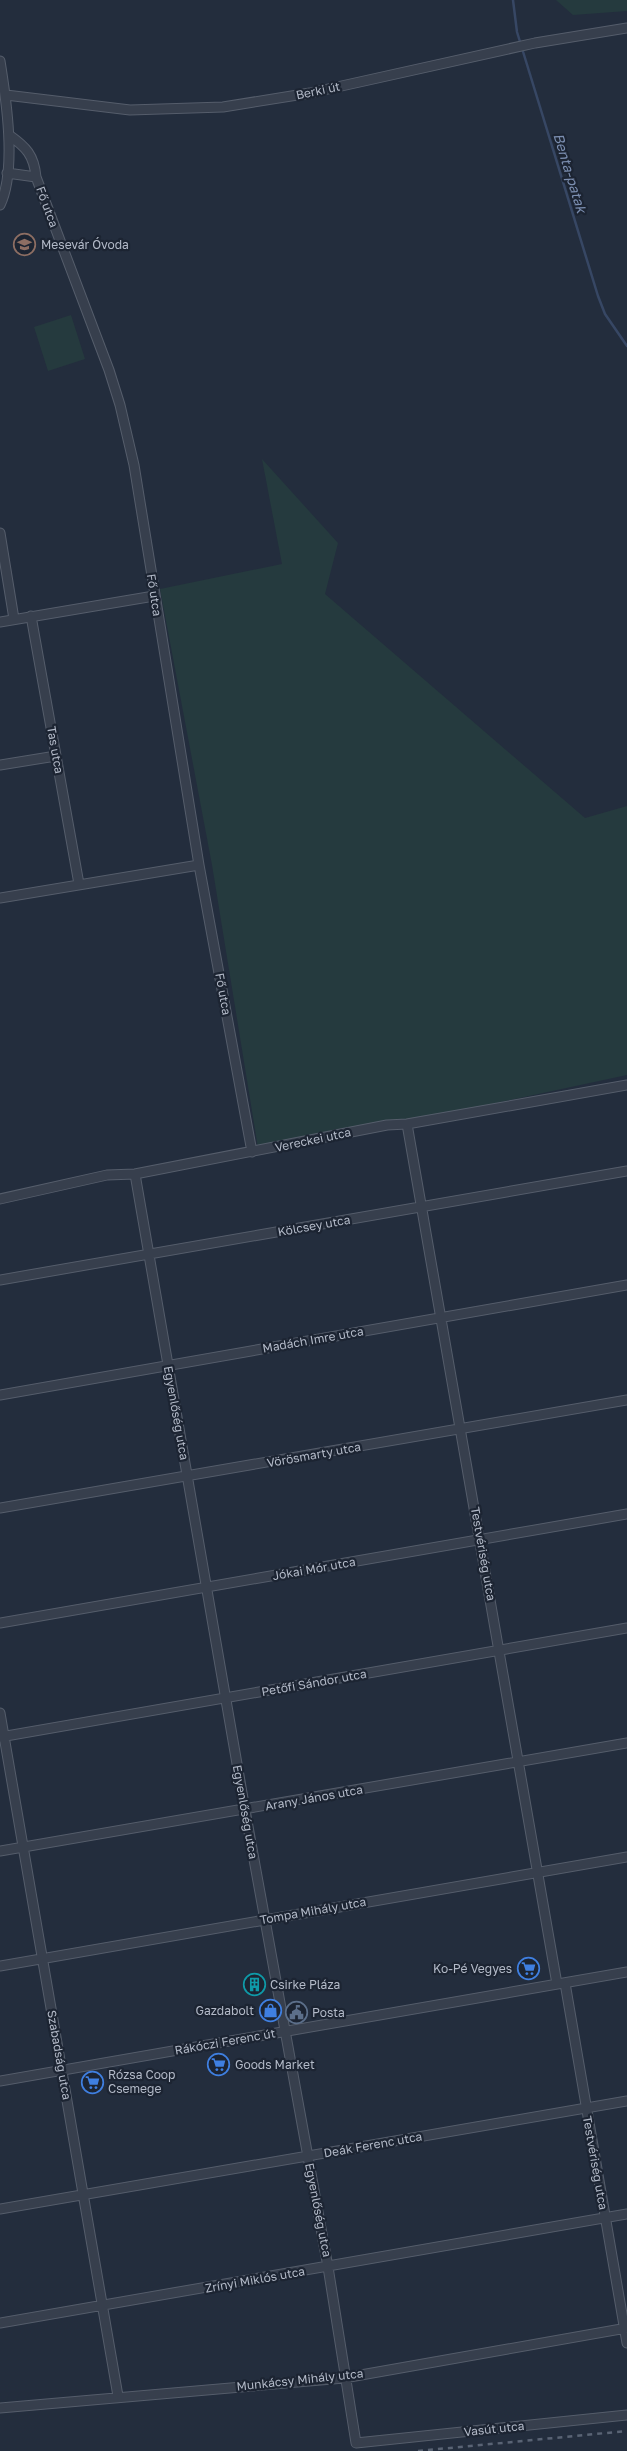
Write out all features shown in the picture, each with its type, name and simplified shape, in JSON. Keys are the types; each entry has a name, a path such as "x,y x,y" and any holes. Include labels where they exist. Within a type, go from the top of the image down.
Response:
{"street":[{"name":"Berki út","path":"6,95 130,110 223,106 310,93 531,43 627,28"},
{"path":"0,61 6,95 8,135 5,192 0,205"},
{"name":"Fő utca","path":"8,135 27,148 35,164 36,177 120,405 134,465 199,865 252,1152"},
{"path":"7,173 36,177"},
{"path":"0,533 14,619"},
{"path":"0,622 154,596"},
{"name":"Tas utca","path":"32,616 79,884"},
{"path":"0,765 56,756"},
{"path":"0,898 199,865"},
{"name":"Vereckei utca","path":"0,1199 106,1175 135,1174 387,1125 407,1124 627,1086"},
{"name":"Testvériség utca","path":"407,1124 518,1762 538,1872 586,2108 627,2343"},
{"name":"Kölcsey utca","path":"0,1280 627,1171"},
{"name":"Egyenlőség utca","path":"135,1174 284,2032 328,2267 344,2378 356,2443 362,2443"},
{"name":"Madách Imre utca","path":"0,1395 627,1285"},
{"name":"Vörösmarty utca","path":"0,1508 627,1400"},
{"name":"Jókai Mór utca","path":"0,1622 627,1514"},
{"name":"Petőfi Sándor utca","path":"2,1737 627,1628"},
{"name":"Szabadság utca","path":"0,1713 2,1737 104,2305 118,2396"},
{"name":"Arany János utca","path":"0,1852 627,1743"},
{"name":"Tompa Mihály utca","path":"0,1966 627,1857"},
{"name":"Rákóczi Ferenc út","path":"0,2081 627,1972"},
{"name":"Deák Ferenc utca","path":"0,2209 627,2101"},
{"name":"Zrínyi Miklós utca","path":"0,2323 627,2214"},
{"name":"Munkácsy Mihály utca","path":"0,2408 118,2396 344,2378 626,2329"},
{"name":"Vasút utca","path":"362,2443 627,2415"}],"green space":[{"path":"556,0 627,0 627,11 573,15"},
{"path":"71,315 85,359 48,371 34,327"},
{"path":"262,459 338,543 325,594 585,818 627,806 627,1075 259,1154 212,865 160,589 282,564"}],"waterway":[{"name":"Benta-patak","path":"513,0 517,32 598,296 605,314 627,346"}],"railway":[{"path":"418,2451 627,2431"}],"place":[{"name":"Mesevár Óvoda","path":"25,245"},
{"name":"Ko-Pé Vegyes","path":"528,1969"},
{"name":"Csirke Pláza","path":"254,1985"},
{"name":"Gazdabolt","path":"270,2011"},
{"name":"Posta","path":"296,2013"},
{"name":"Goods Market","path":"219,2065"},
{"name":"Rózsa Coop Csemege","path":"92,2082"}]}
